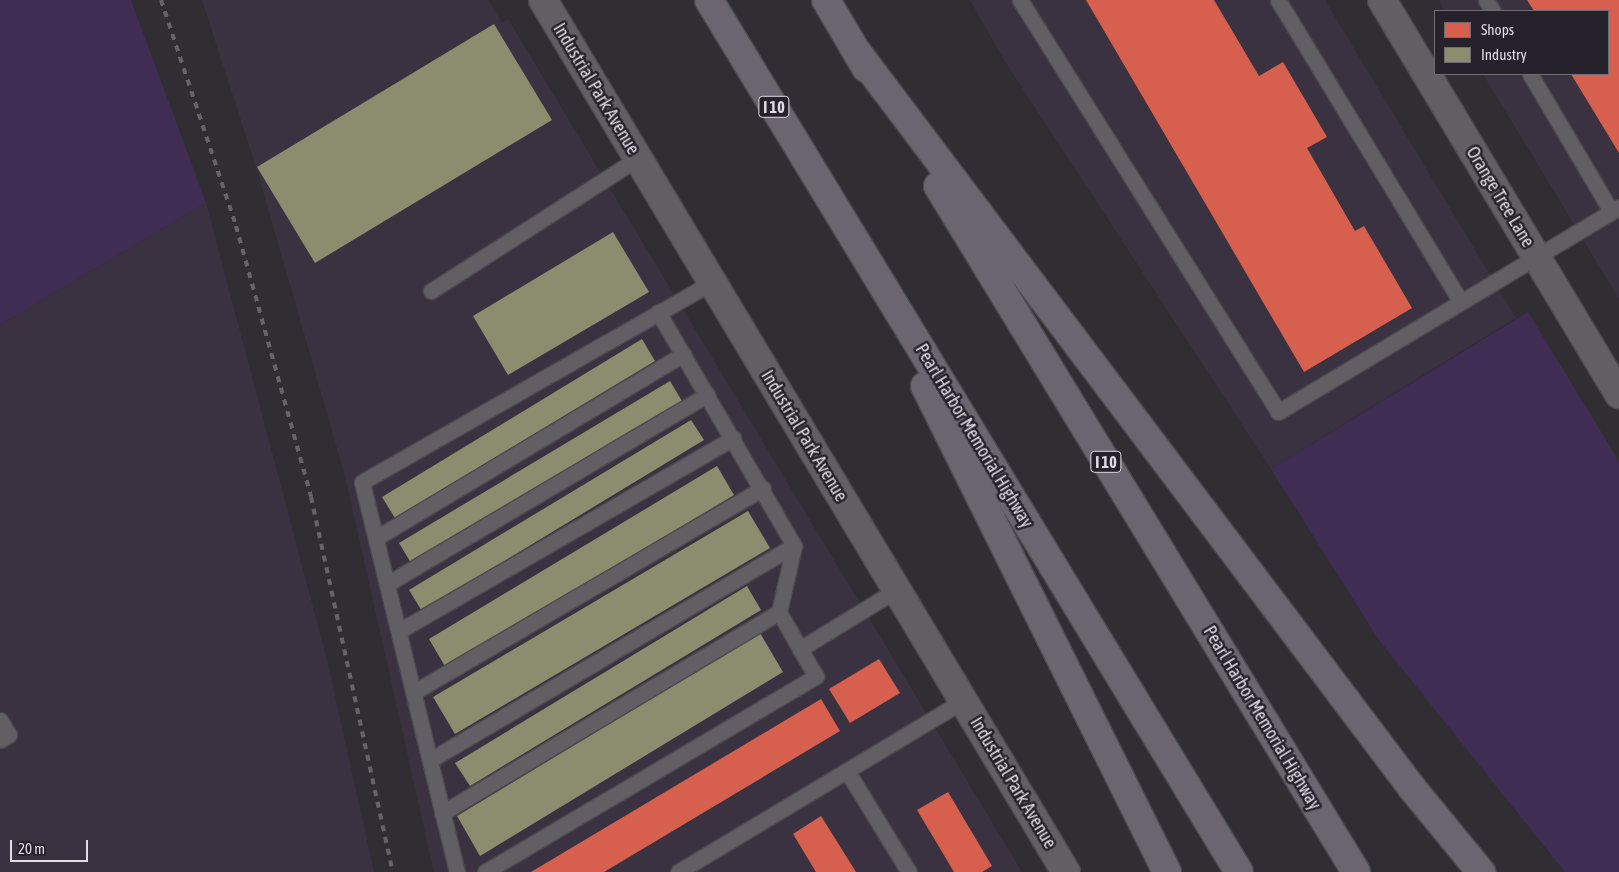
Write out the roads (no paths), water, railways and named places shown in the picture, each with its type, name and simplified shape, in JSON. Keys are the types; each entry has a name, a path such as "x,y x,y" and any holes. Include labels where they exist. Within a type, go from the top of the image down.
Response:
{"highway":[{"name":"Pearl Harbor Memorial Highway","path":"709,0 1239,872"},
{"name":"Pearl Harbor Memorial Highway","path":"826,0 1356,872"},
{"path":"857,52 1412,788 1480,872"},
{"path":"840,215 1166,872"}],"street":[{"name":"Industrial Park Avenue","path":"543,0 1066,872"},
{"name":"Orange Tree Lane","path":"1382,0 1619,394"}],"lane":[{"path":"1020,0 1278,412 1535,254 1615,209 1531,75"},
{"path":"1278,0 1460,300"},
{"path":"430,291 638,158"},
{"path":"457,872 362,482 712,282"},
{"path":"485,872 816,676 779,612 794,546 763,488 658,312"},
{"path":"376,538 682,354"},
{"path":"387,584 707,395"},
{"path":"398,631 733,438"},
{"path":"414,692 763,488"},
{"path":"430,760 794,546"},
{"path":"800,649 896,590"},
{"path":"442,812 779,612"},
{"path":"678,872 963,701"},
{"path":"0,720 9,735 0,740"},
{"path":"847,771 909,872"}],"railway":[{"path":"161,0 236,226 311,497 393,872"}]}
